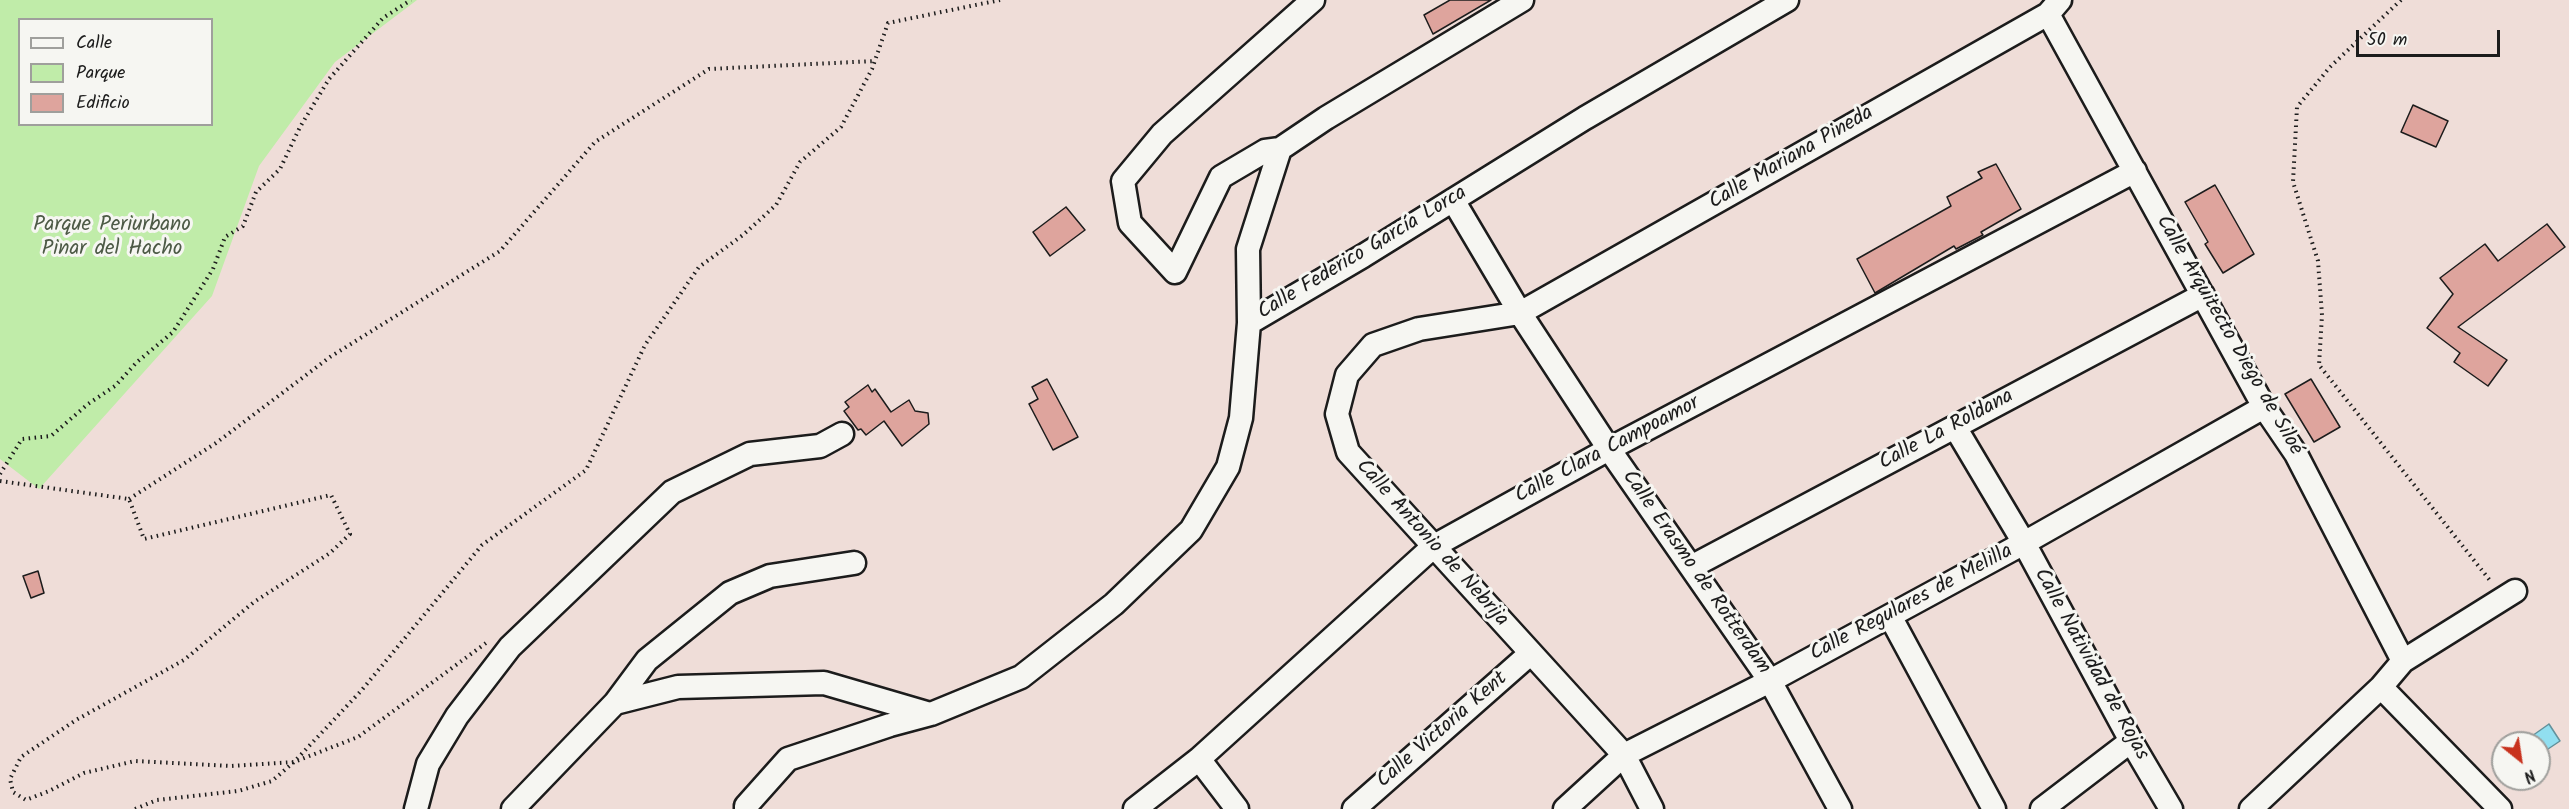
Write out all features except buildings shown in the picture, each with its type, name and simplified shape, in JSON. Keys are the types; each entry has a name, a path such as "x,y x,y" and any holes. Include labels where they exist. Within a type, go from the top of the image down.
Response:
{"street":[{"path":"1313,0 1162,134 1123,181 1130,223 1175,272 1221,177 1265,150 1280,149 1326,118 1522,0"},
{"name":"Calle Federico García Lorca","path":"746,809 746,806 788,759 890,725 932,714 1021,677 1114,604 1191,530 1228,467 1241,418 1249,323 1586,118 1787,0"},
{"name":"Calle Arquitecto Diego de Siloé","path":"2054,7 2134,171 2264,407 2296,454 2403,662"},
{"name":"Calle Mariana Pineda","path":"1521,313 2054,7"},
{"path":"1249,323 1248,249 1280,149"},
{"name":"Calle Clara Campoamor","path":"1135,809 1199,759 1434,546 1609,449 2134,171"},
{"path":"1453,201 1521,313"},
{"name":"Calle La Roldana","path":"1691,567 2203,295"},
{"name":"Calle Erasmo de Rotterdam","path":"1521,313 1609,449 1770,681 1840,809"},
{"name":"Calle Antonio de Nebrija","path":"1521,313 1419,329 1372,345 1347,375 1337,414 1348,452 1624,755 1652,809"},
{"name":"Calle Regulares de Melilla","path":"1565,809 1624,755 1770,681 1890,616 2264,407"},
{"name":"Calle Natividad de Rojas","path":"1955,427 2024,543 2131,741 2172,809"},
{"path":"416,809 428,764 457,716 510,647 672,492 750,454 820,446 842,434"},
{"path":"513,809 615,703 648,660 730,593 770,576 854,563"},
{"path":"2251,809 2381,687 2403,662 2509,595"},
{"path":"1890,616 1994,809"},
{"name":"Calle Victoria Kent","path":"1354,809 1531,653"},
{"path":"615,703 678,687 824,682 932,714"},
{"path":"2381,687 2500,809"},
{"path":"2042,809 2131,741"},
{"path":"1199,759 1237,809"}],"path":[{"path":"0,474 22,439 51,436 88,404 115,386 137,362 173,332 213,269 225,237 243,226 256,192 280,169 300,127 328,79 383,18 411,0"},
{"path":"135,809 157,800 238,791 272,781 294,762 361,691 482,545 586,470 645,345 699,267 743,235 776,205 800,162 841,127 875,62 888,23 1000,0"},
{"path":"2401,0 2330,68 2297,107 2293,182 2318,261 2322,315 2319,365 2509,595"},
{"path":"0,481 129,499 216,443 330,357 500,250 595,142 709,69 875,62"},
{"path":"129,499 144,539 331,495 350,534 330,553 254,602 184,660 76,720 21,758 10,779 13,792 26,800 84,773 135,761 231,766 294,762 358,737 492,638 510,647"}],"green space":[{"name":"Parque Periurbano Pinar del Hacho","path":"0,0 417,0 335,62 259,166 212,296 39,489 0,459"}],"water":[{"path":"2549,724 2560,741 2551,747 2551,731 2539,731"}]}
